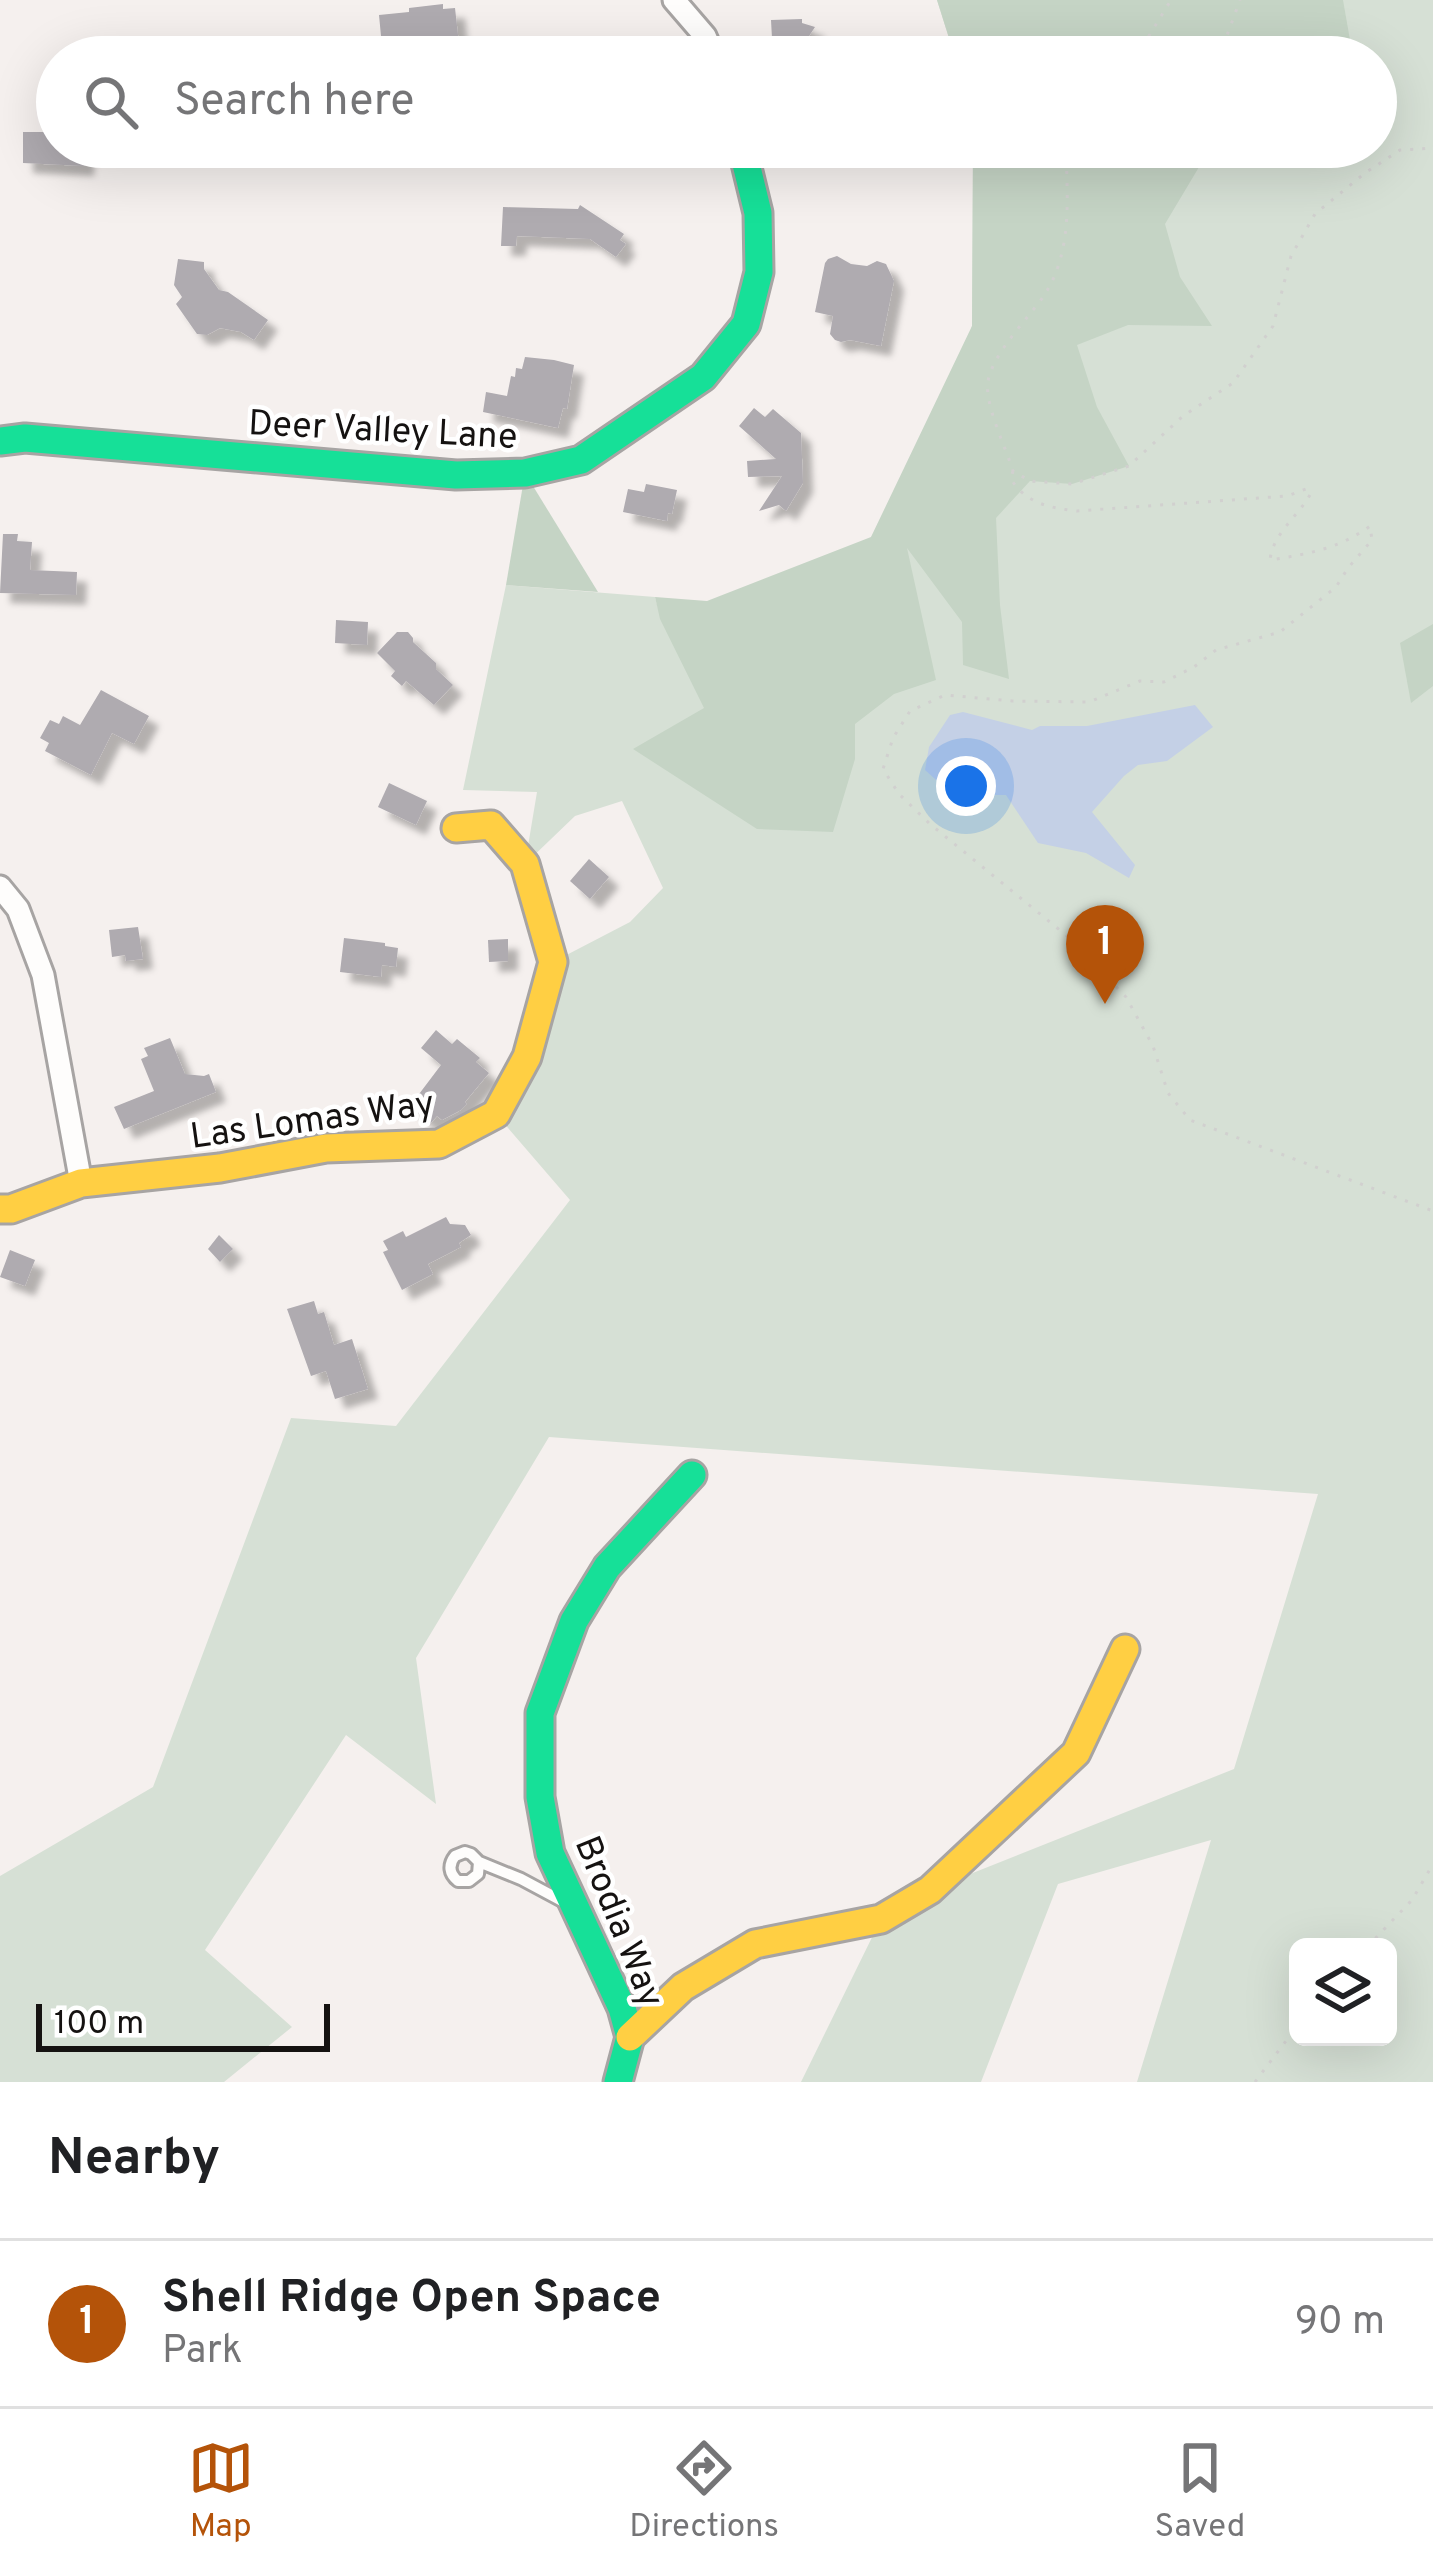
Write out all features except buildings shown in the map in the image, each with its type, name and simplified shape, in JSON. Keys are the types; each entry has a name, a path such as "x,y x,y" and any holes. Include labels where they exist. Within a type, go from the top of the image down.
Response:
{"street":[{"path":"674,0 705,36"},
{"name":"Deer Valley Lane","path":"0,442 25,438 456,475 525,473 581,460 703,377 746,323 759,272 758,213 747,168"},
{"name":"Las Lomas Way","path":"0,1209 82,1184 220,1168 326,1148 439,1144 496,1114 526,1057 554,962 525,864 491,825 456,828"},
{"path":"0,887 18,909 43,975 82,1184"},
{"name":"Brodia Way","path":"618,2082 630,2037 622,2008 550,1852 540,1797 540,1713 574,1622 608,1567 692,1474"},
{"path":"630,2037 683,1987 755,1944 881,1919 930,1891 1076,1753 1125,1649"}],"lane":[{"path":"478,1862 573,1907"}],"path":[{"path":"1149,36 1171,0"},
{"path":"1227,36 1240,0"},
{"path":"1397,152 1433,148"},
{"path":"1066,168 1065,247 1046,292 1006,344 988,381 990,405 1017,490 1044,507 1077,511 1287,496 1306,489 1311,494 1272,543 1270,560 1321,551 1349,541 1370,526 1372,541 1336,587 1280,632 1216,650 1164,682 1140,681 1089,702 945,695 910,711 893,738 883,770 899,794 930,824 1067,936 1126,997 1153,1046 1168,1094 1190,1120 1433,1211"},
{"path":"1013,471 1030,481 1072,484 1129,466 1184,416 1234,383 1273,326 1292,256 1315,214 1373,168"},
{"path":"1376,1938 1412,1900 1433,1864"},
{"path":"1255,2082 1289,2037"}],"shaded area":[{"path":"937,0 1433,0 1433,2082 1137,2082 1211,1840 1058,1884 981,2082 801,2082 881,1919 930,1890 1234,1769 1318,1494 549,1437 416,1658 436,1804 346,1735 205,1950 292,2027 224,2082 0,2082 0,1876 153,1787 291,1418 396,1426 570,1200 496,1114 553,962 630,922 663,888 622,801 575,816 525,864 537,792 463,790 506,585 655,597 661,619 879,634 972,326 973,168 1397,168 1397,36 948,36"}],"green space":[{"path":"937,0 1343,0 1349,36 948,36"},
{"path":"973,168 1198,168 1165,224 1180,277 1212,326 1128,325 1077,345 1097,407 1129,466 1072,484 1030,481 996,518 1009,679 963,665 962,622 907,548 936,680 894,694 855,724 855,759 833,832 757,829 633,749 704,708 660,619 655,597 707,601 871,537 972,326"},
{"path":"525,473 598,592 506,585"},
{"path":"1433,624 1433,686 1411,703 1400,643"}],"water":[{"path":"1195,705 1213,727 1167,761 1138,765 1092,812 1135,865 1129,878 1086,853 1038,843 1006,795 953,795 925,770 929,747 950,715 963,712 1032,730 1087,726"}],"traffic: fast":[{"path":"0,441 25,438 456,475 525,473 581,460 703,377 746,324 759,272 758,213 747,168"},
{"path":"618,2082 630,2037 622,2008 550,1853 540,1797 540,1713 574,1621 607,1567 692,1475"}],"traffic: slow":[{"path":"0,1209 81,1183 220,1168 326,1148 439,1144 496,1114 527,1057 553,962 525,864 491,825 456,828"},
{"path":"630,2037 683,1987 755,1944 881,1919 930,1890 1076,1753 1125,1649"}],"place":[{"name":"Shell Ridge Open Space","path":"1105,1004"}]}
